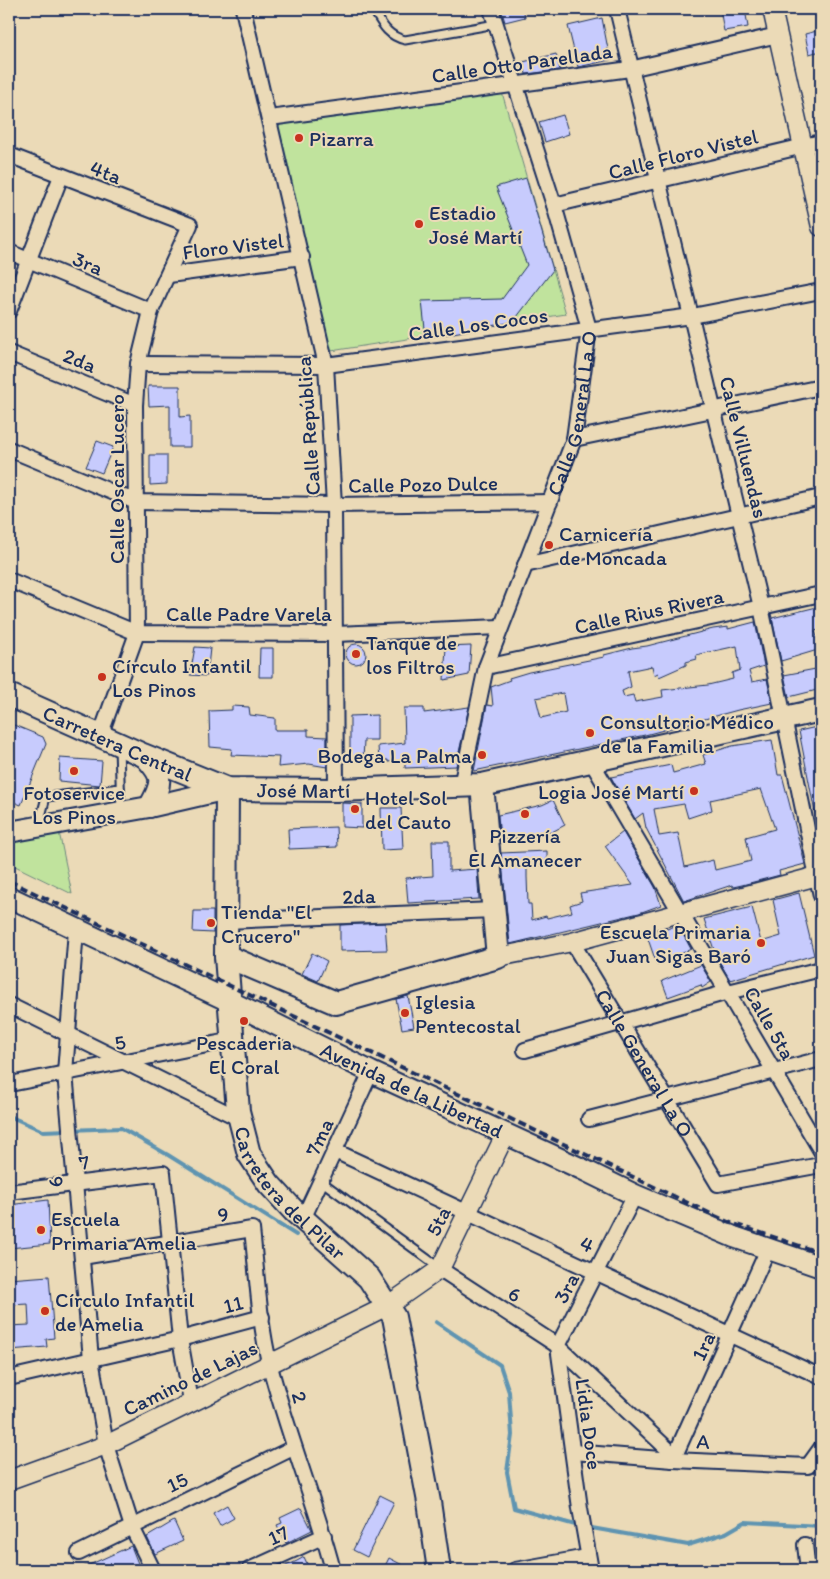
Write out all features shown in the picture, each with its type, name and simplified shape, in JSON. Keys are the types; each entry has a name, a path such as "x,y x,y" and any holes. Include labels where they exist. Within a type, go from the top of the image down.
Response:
{"main road":[{"name":"Carretera Central","path":"9,695 143,755 227,789"},
{"name":"José Martí","path":"227,789 336,790 471,785 591,761 821,710"},
{"path":"143,755 158,772 160,782 150,807"},
{"name":"Calle General La O","path":"471,785 494,910 498,957"},
{"path":"9,832 150,807 227,789"},
{"name":"Carretera del Pilar","path":"227,789 226,956 240,1119 249,1154 269,1184 303,1219 369,1278 394,1317 429,1502 439,1570"},
{"name":"Avenida de la Libertad","path":"9,897 230,1001 371,1072 635,1195 768,1249 821,1267"},
{"path":"226,956 336,1003 498,957"}],"street":[{"name":"Calle República","path":"242,9 270,118 326,365 334,506 336,790"},
{"name":"Calle General La O","path":"471,785 486,668 500,627 574,439 589,329 554,205 491,9"},
{"name":"Calle Villuendas","path":"617,9 761,607 819,876 821,896"},
{"path":"772,9 778,36 813,144 821,227"},
{"name":"Calle Otto Parellada","path":"270,118 514,83 630,69 778,36"},
{"name":"Calle Floro Vistel","path":"554,205 813,144"},
{"name":"4ta","path":"9,155 190,225"},
{"path":"9,311 61,176"},
{"name":"Calle Oscar Lucero","path":"109,740 137,633 135,405 138,364 151,311 169,275 190,225"},
{"name":"3ra","path":"9,252 151,311"},
{"name":"Floro Vistel","path":"169,275 302,257"},
{"name":"Calle Los Cocos","path":"138,364 326,365 692,316 821,291"},
{"name":"2da","path":"9,353 135,405"},
{"path":"574,439 821,387"},
{"name":"Calle Pozo Dulce","path":"9,449 136,502 334,506 550,502"},
{"path":"525,565 821,497"},
{"name":"Calle Padre Varela","path":"9,580 137,633 336,634 500,627"},
{"name":"Calle Rius Rivera","path":"486,668 821,594"},
{"name":"Calle 5ta","path":"591,761 821,1151"},
{"path":"498,957 572,942 819,876"},
{"name":"2da","path":"226,921 494,910"},
{"name":"6","path":"76,930 66,1073 91,1359 106,1444 132,1527 153,1570"},
{"name":"Calle General La O","path":"572,942 666,1101 718,1184 821,1165"},
{"path":"525,1050 728,992 821,969"},
{"path":"9,1004 240,1119"},
{"name":"5","path":"15,1083 232,1040"},
{"path":"589,1119 666,1101 821,1060"},
{"name":"7ma","path":"303,1219 371,1072"},
{"name":"5ta","path":"388,1306 440,1269 505,1134"},
{"name":"4","path":"335,1150 598,1271 821,1378"},
{"name":"7","path":"9,1192 75,1182 163,1173 170,1243"},
{"name":"3ra","path":"558,1346 598,1271 635,1195"},
{"name":"9","path":"82,1257 252,1229"},
{"name":"2","path":"252,1229 262,1317 270,1364 293,1448 324,1536 333,1570"},
{"path":"170,1243 180,1339 190,1401"},
{"name":"1ra","path":"674,1458 731,1335 768,1249"},
{"name":"6","path":"440,1269 558,1346 674,1458"},
{"name":"Camino de Lajas","path":"9,1480 106,1444 190,1401 388,1306"},
{"name":"11","path":"9,1378 180,1339 262,1317"},
{"name":"Lidia Doce","path":"558,1346 580,1513 589,1564"},
{"name":"15","path":"79,1553 293,1448"},
{"name":"A","path":"573,1452 808,1466 821,1448"},
{"name":"17","path":"249,1570 324,1536"},
{"path":"805,1545 808,1570"},
{"path":"515,1570 589,1564"}],"lane":[{"path":"373,9 385,30 394,37 405,40 496,24"},
{"path":"109,740 120,788 121,812"},
{"path":"38,827 46,797 120,788"},
{"name":"6","path":"321,1181 440,1269"}],"green space":[{"name":"Estadio José Martí","path":"501,89 566,314 331,351 276,125"},
{"path":"59,832 72,894 9,863 9,840"}],"building":[{"path":"501,9 523,9 525,17 505,22"},
{"path":"720,9 745,9 748,27 724,31"},
{"path":"602,18 610,60 578,67 568,26"},
{"path":"821,30 821,51 809,54 805,34"},
{"path":"556,54 560,70 526,74 523,62"},
{"path":"563,115 569,134 545,142 539,122"},
{"path":"526,178 553,270 513,322 426,338 422,301 502,299 527,265 496,187"},
{"path":"148,386 180,386 180,417 190,416 190,447 170,447 170,405 149,406"},
{"path":"97,441 113,447 102,473 86,467"},
{"path":"150,455 167,455 167,484 150,485"},
{"path":"821,606 821,629 815,631 821,649 781,661 772,618"},
{"path":"755,622 764,666 749,671 752,682 767,679 772,703 738,710 645,735 474,771 487,705 493,706 491,687 510,680 509,678 529,672 604,657 604,655 713,629 728,627 728,629","holes":["737,646 740,670 732,673 733,679 708,685 662,690 663,697 635,702 633,695 624,697 622,691 631,687 628,671 652,666 654,675 658,673 659,677 686,665 686,662 697,659 696,655","563,693 566,712 541,718 536,698"]},
{"name":"Tanque de los Filtros","path":"352,644 360,644 366,650 366,658 360,664 352,664 346,658 346,650"},
{"path":"471,646 469,675 444,680 446,647"},
{"path":"195,647 210,648 207,676 190,675"},
{"path":"260,648 273,648 273,677 259,677"},
{"path":"821,668 821,689 789,697 784,675"},
{"path":"232,706 249,707 250,715 275,718 275,730 308,730 308,736 327,737 327,767 309,764 278,767 279,757 231,755 232,749 210,747 209,711 232,710"},
{"path":"469,707 456,766 405,768 405,760 388,762 388,760 379,760 378,746 405,743 404,708 424,708 424,713"},
{"path":"377,715 377,740 364,740 363,760 350,760 350,716"},
{"path":"9,723 43,737 46,744 21,805 9,800"},
{"path":"821,726 821,822 817,823 799,731"},
{"path":"772,740 778,775 782,775 805,864 779,871 780,875 733,887 732,885 684,901 646,828 643,813 635,819 611,777 671,765 673,773 706,764 703,755 732,746","holes":["761,789 775,829 746,837 751,861 715,870 713,860 685,867 678,833 659,836 654,809 684,804 688,818 712,810 710,800"]},
{"path":"60,758 102,761 100,785 59,781"},
{"path":"553,800 565,825 550,833 549,831 500,841 498,815 542,805"},
{"path":"342,803 362,804 362,828 342,827"},
{"path":"381,808 401,808 403,849 382,850"},
{"path":"336,827 337,847 289,849 288,829"},
{"path":"623,832 655,887 661,905 639,913 510,944 501,853 547,851 547,865 527,866 527,877 528,904 531,904 532,920 546,916 547,918 572,912 570,905 582,901 580,893 633,885 605,846"},
{"path":"432,841 449,841 449,871 477,869 479,899 408,903 406,878 433,876"},
{"path":"799,893 814,955 730,980 716,956 704,919 752,907 761,942 781,936 773,900"},
{"path":"194,911 213,911 213,933 193,932"},
{"path":"385,923 387,950 340,951 340,925"},
{"path":"678,925 691,949 657,965 647,936"},
{"path":"312,953 327,961 318,981 302,974"},
{"path":"701,965 711,982 702,988 701,985 668,997 662,981"},
{"name":"Iglesia Pentecostal","path":"408,996 414,1027 402,1029 396,999"},
{"path":"48,1200 50,1244 9,1248 9,1205"},
{"path":"49,1276 54,1338 46,1339 47,1347 9,1350 9,1326 29,1325 28,1304 9,1305 9,1279"},
{"path":"380,1495 394,1502 367,1557 353,1550"},
{"path":"227,1505 234,1518 220,1526 213,1513"},
{"path":"301,1508 312,1530 286,1543 277,1525 282,1523 280,1518"},
{"path":"174,1521 183,1541 155,1554 147,1537"},
{"path":"131,1546 139,1566 127,1570 78,1570"},
{"path":"304,1557 310,1570 277,1570 297,1561"},
{"path":"389,1558 412,1570 383,1570"}],"waterway":[{"path":"9,1116 43,1131 121,1128 296,1235"},
{"path":"436,1322 500,1365 509,1392 512,1435 507,1472 514,1508 579,1526"},
{"path":"586,1527 688,1545 726,1533 745,1522 821,1526"}],"railway":[{"path":"9,881 728,1222 821,1253"}],"place":[{"name":"Pizarra","path":"299,138"},
{"name":"Estadio José Martí","path":"419,224"},
{"name":"Carnicería de Moncada","path":"549,545"},
{"name":"Tanque de los Filtros","path":"356,654"},
{"name":"Círculo Infantil Los Pinos","path":"102,677"},
{"name":"Consultorio Médico de la Familia","path":"590,733"},
{"name":"Bodega La Palma","path":"482,755"},
{"name":"Fotoservice Los Pinos","path":"74,771"},
{"name":"Logia José Martí","path":"694,791"},
{"name":"Hotel Sol del Cauto","path":"355,809"},
{"name":"Pizzería El Amanecer","path":"525,814"},
{"name":"Tienda \"El Crucero\"","path":"211,923"},
{"name":"Escuela Primaria Juan Sigas Baró","path":"761,943"},
{"name":"Iglesia Pentecostal","path":"405,1013"},
{"name":"Pescaderia El Coral","path":"244,1021"},
{"name":"Escuela Primaria Amelia","path":"41,1230"},
{"name":"Círculo Infantil de Amelia","path":"45,1311"}]}
